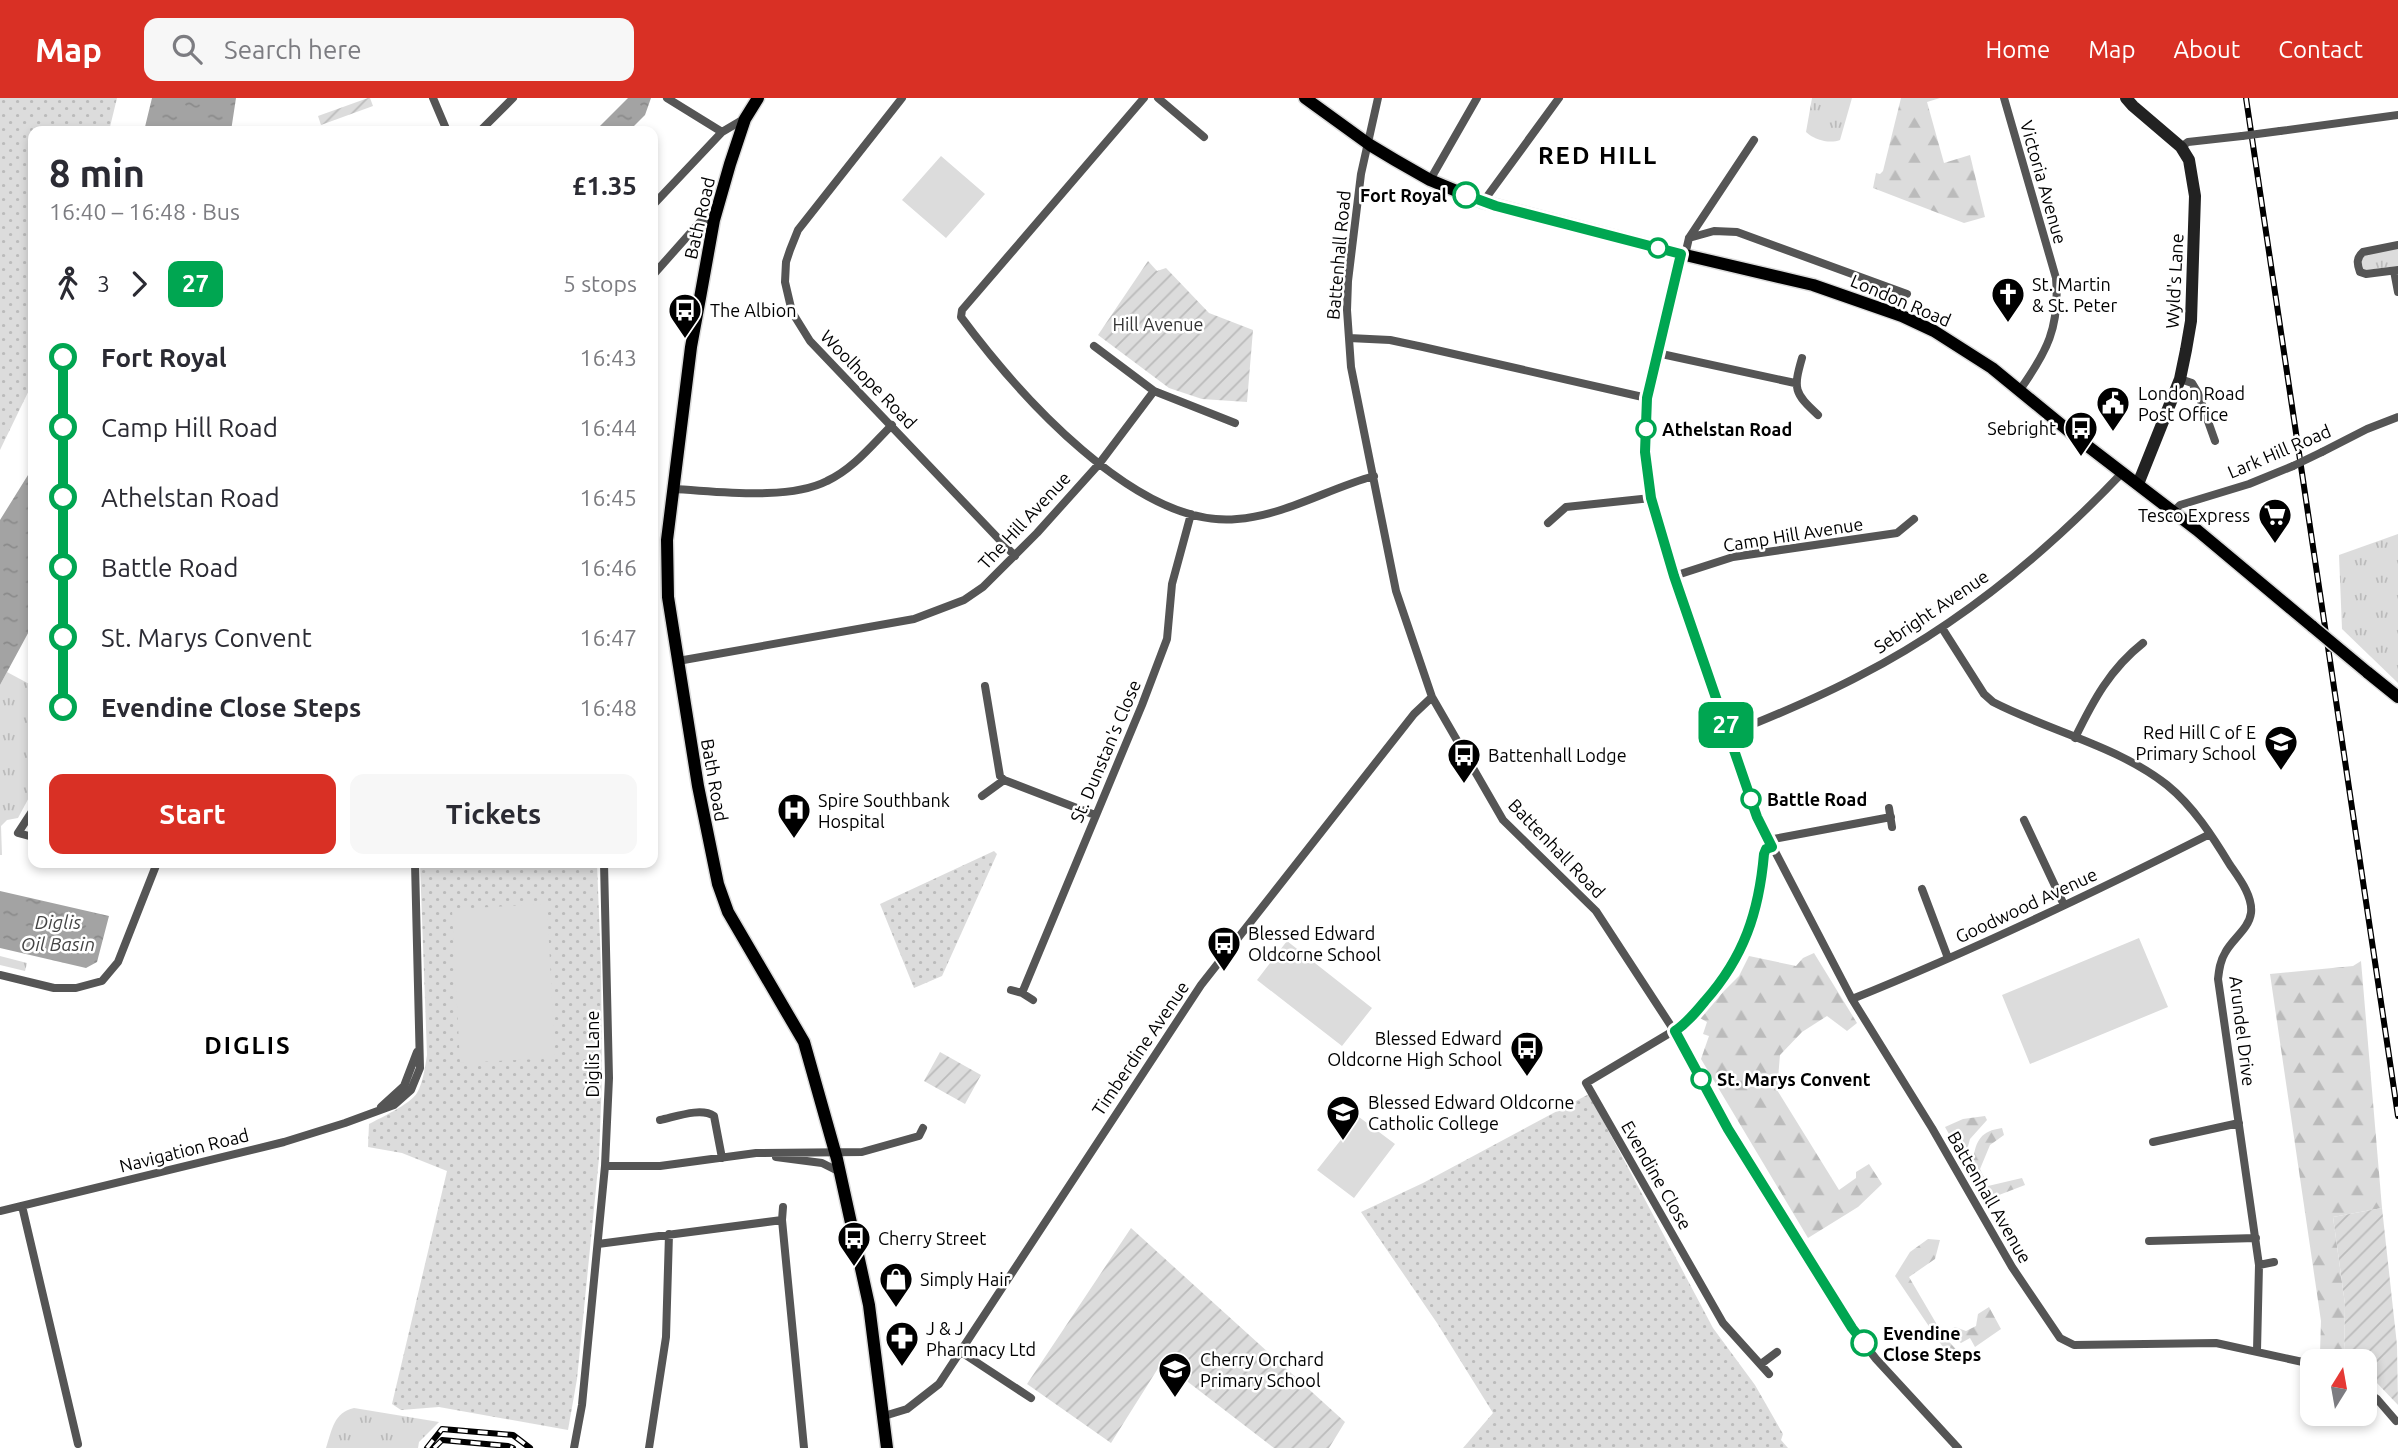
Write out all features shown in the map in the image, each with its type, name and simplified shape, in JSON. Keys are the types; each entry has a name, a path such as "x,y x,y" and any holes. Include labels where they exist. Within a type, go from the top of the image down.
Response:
{"main road":[{"name":"Bath Road","path":"758,98 745,119 714,220 691,347 667,540 668,597 699,791 718,884 728,912 804,1042 840,1172 869,1305 887,1448"},
{"name":"London Road","path":"1305,98 1370,145 1430,180 1483,202 1814,285 1902,316 1959,346 1992,368 2138,484 2398,697"},
{"name":"Wyld's Lane","path":"2126,98 2181,147 2192,167 2195,196 2191,321 2180,379 2138,484"}],"street":[{"path":"433,98 445,126"},
{"path":"485,126 513,98"},
{"path":"667,98 722,132"},
{"name":"Woolhope Road","path":"902,98 798,230 786,262 785,282 792,312 810,341 1016,556"},
{"path":"1144,98 962,310 961,317 1007,374 1099,464 1157,502 1191,514 1234,520 1278,512 1352,482 1374,477"},
{"path":"1157,98 1204,137"},
{"name":"Battenhall Road","path":"1378,98 1370,145 1361,174 1353,237 1347,310 1351,367 1396,591 1432,697 1503,820 1596,911 1675,1031 1728,1129 1852,1328 1876,1359 1958,1448"},
{"path":"1430,180 1477,98"},
{"path":"1483,202 1559,98"},
{"name":"Victoria Avenue","path":"2004,98 2056,278 2057,298 2052,335 2045,353 2019,391"},
{"path":"2181,147 2188,142 2398,115"},
{"path":"658,200 722,132 745,119"},
{"path":"1689,238 1754,140"},
{"path":"658,269 701,220 714,220"},
{"path":"1689,238 1714,231 1737,232 1907,294"},
{"name":"Battenhall Avenue","path":"1689,238 1647,398 1645,452 1651,498 1674,576 1757,817 1852,999 1932,1128 2012,1267 2060,1338 2074,1345 2216,1343 2300,1361"},
{"path":"2398,246 2363,252 2357,262 2360,272 2366,274 2396,270 2398,292"},
{"path":"1349,338 1390,340 1647,398"},
{"path":"1094,345 1154,391 1235,423"},
{"path":"1657,353 1795,383"},
{"path":"1802,358 1795,383 1797,393 1818,415"},
{"path":"2180,379 2192,383 2198,393 2215,441"},
{"name":"The Hill Avenue","path":"678,661 914,619 964,600 1016,556 1099,464 1154,391"},
{"name":"Lark Hill Road","path":"2173,512 2180,505 2249,484 2294,466 2398,416"},
{"path":"673,489 784,492 804,489 827,481 850,467 892,425"},
{"name":"Sebright Avenue","path":"1729,734 1791,709 1863,675 1942,628 2026,565 2123,473"},
{"path":"1548,523 1566,507 1651,498"},
{"name":"St. Dunstan's Close","path":"1022,993 1167,639 1172,584 1191,514"},
{"name":"Camp Hill Avenue","path":"1674,576 1733,557 1897,533 1914,519"},
{"name":"Arundel Drive","path":"1942,628 1984,694 1993,702 2120,757 2147,771 2169,787 2210,834 2249,899 2252,911 2249,922 2225,951 2218,979 2259,1265 2257,1351"},
{"path":"2075,738 2106,680 2120,662 2143,643"},
{"path":"985,687 1000,776 1004,780 1095,815"},
{"name":"Timberdine Avenue","path":"884,1416 907,1409 939,1384 1201,985 1414,714 1432,697"},
{"path":"982,796 1004,780"},
{"path":"1675,1031 1685,1024 1725,978 1749,932 1761,888 1764,854 1770,843 1890,813 1892,827"},
{"path":"28,818 19,833 28,835"},
{"path":"2024,820 2064,905"},
{"name":"Goodwood Avenue","path":"1852,999 2064,905 2210,834"},
{"path":"0,975 54,988 76,988 102,981 118,962 151,868"},
{"name":"Navigation Road","path":"0,1210 284,1142 394,1105 411,1090 420,1068 415,868"},
{"name":"Diglis Lane","path":"574,1448 582,1405 605,1166 609,1078 604,868"},
{"path":"1922,889 1948,958"},
{"path":"1011,990 1033,1000"},
{"name":"Evendine Close","path":"1675,1031 1586,1083 1723,1323 1769,1374"},
{"path":"660,1120 710,1112 714,1116 722,1158"},
{"path":"2153,1142 2239,1123"},
{"path":"605,1166 660,1166 756,1153 864,1151 919,1136 923,1128"},
{"path":"756,1153 822,1163 840,1172"},
{"path":"22,1206 78,1444"},
{"path":"783,1206 782,1220 804,1448"},
{"path":"598,1244 782,1220"},
{"path":"649,1448 666,1336 669,1234"},
{"path":"2149,1241 2256,1238"},
{"path":"2259,1265 2274,1262"},
{"path":"961,1352 1031,1398"},
{"path":"1761,1364 1777,1352"},
{"path":"2377,1398 2396,1421"}],"green space":[{"path":"0,98 117,98 110,126 28,126 28,392 0,450"},
{"path":"368,98 373,106 321,125 318,116"},
{"path":"1812,98 1852,98 1840,140 1822,140 1806,132"},
{"path":"1901,98 1940,98 1927,102 1944,163 1970,155 1985,217 1964,223 1873,188 1876,173 1883,171"},
{"path":"941,156 985,194 946,238 902,200"},
{"path":"2398,248 2398,266 2362,269 2361,257 2365,254"},
{"name":"Hill Avenue","path":"1148,261 1157,271 1166,268 1209,313 1253,330 1247,402 1202,399 1169,388 1098,335"},
{"path":"2398,534 2398,683 2342,629 2339,555"},
{"path":"7,672 28,683 28,799 18,818 7,820 1,826 2,855 0,855 0,685"},
{"path":"994,851 997,854 942,976 914,988 880,904"},
{"path":"420,868 597,868 602,1078 599,1158 577,1379 568,1430 439,1407 401,1410 392,1404 447,1171 402,1153 368,1147 369,1124 408,1102 417,1093 427,1055"},
{"path":"547,904 555,1058 460,1063 452,909"},
{"path":"2139,938 2168,1007 2030,1064 2002,995"},
{"path":"1287,941 1372,1008 1342,1046 1257,980"},
{"path":"1814,953 1857,1023 1847,1031 1827,1016 1802,1032 1780,1055 1777,1090 1839,1190 1856,1178 1856,1172 1869,1164 1882,1184 1858,1207 1808,1238 1701,1059 1709,1036 1703,1034 1707,1022 1698,1017 1739,976 1749,956 1796,966 1803,958"},
{"path":"0,956 27,963 25,971 0,965"},
{"path":"2361,961 2382,1208 2333,1217 2345,1304 2344,1349 2320,1349 2321,1321 2270,974 2353,966"},
{"path":"940,1052 981,1075 965,1104 924,1081"},
{"path":"1589,1094 1713,1328 1755,1385 1783,1434 1781,1440 1788,1448 1463,1448 1493,1413 1437,1323 1361,1212 1423,1183"},
{"path":"1985,1116 1987,1120 1970,1139 1964,1161 1945,1127 1963,1119"},
{"path":"1359,1117 1395,1144 1354,1198 1317,1170"},
{"path":"2002,1128 2004,1135 1990,1145 1980,1169 1988,1186 2022,1178 2025,1185 1986,1200 1967,1166 1973,1160 1976,1147 1984,1134"},
{"path":"2382,1208 2397,1345 2398,1405 2377,1383 2377,1349 2344,1349 2345,1304 2333,1217"},
{"path":"1131,1228 1345,1422 1329,1448 1274,1448 1162,1362 1111,1443 1027,1384"},
{"path":"1928,1239 1940,1240 1935,1259 1909,1277 1943,1335 1961,1355 1953,1362 1895,1276 1910,1252"},
{"path":"1989,1307 2001,1329 1975,1347 1970,1338 1961,1343 1946,1333 1955,1327 1966,1331 1976,1326 1978,1314"},
{"path":"354,1408 439,1422 419,1442 418,1448 326,1448 338,1418 342,1413"}],"water":[{"path":"152,98 236,98 232,126 145,126"},
{"path":"628,98 651,98 645,115 634,126 600,126"},
{"path":"28,475 28,633 0,685 0,520"},
{"name":"Diglis Oil Basin","path":"0,891 109,916 97,962 86,968 0,948"}],"railway":[{"path":"2246,98 2398,1116"},
{"path":"427,1448 442,1429 513,1435 530,1448"},
{"path":"434,1448 442,1440 513,1448"}],"bus line":[{"name":"27","path":"1466,195 1496,206 1681,254 1647,398 1645,452 1651,498 1674,576 1757,817 1772,847 1766,849 1764,854 1761,888 1749,932 1725,978 1685,1024 1675,1031 1728,1129 1864,1343"}],"place":[{"name":"Fort Royal","path":"1466,195"},
{"name":"St. Martin & St. Peter","path":"2008,324"},
{"name":"The Albion","path":"685,340"},
{"name":"Athelstan Road","path":"1646,429"},
{"name":"London Road Post Office","path":"2113,433"},
{"name":"Sebright","path":"2081,458"},
{"name":"Tesco Express","path":"2275,545"},
{"name":"Red Hill C of E Primary School","path":"2281,772"},
{"name":"Battenhall Lodge","path":"1464,785"},
{"name":"Battle Road","path":"1751,799"},
{"name":"Spire Southbank Hospital","path":"794,840"},
{"name":"Blessed Edward Oldcorne School","path":"1224,973"},
{"name":"Blessed Edward Oldcorne High School","path":"1527,1078"},
{"name":"St. Marys Convent","path":"1701,1079"},
{"name":"Blessed Edward Oldcorne Catholic College","path":"1343,1142"},
{"name":"Cherry Street","path":"854,1268"},
{"name":"Simply Hair","path":"896,1309"},
{"name":"Evendine Close Steps","path":"1864,1343"},
{"name":"J & J Pharmacy Ltd","path":"902,1368"},
{"name":"Cherry Orchard Primary School","path":"1175,1399"}],"district":[{"name":"RED HILL","path":"1598,155"},
{"name":"DIGLIS","path":"248,1045"}]}
